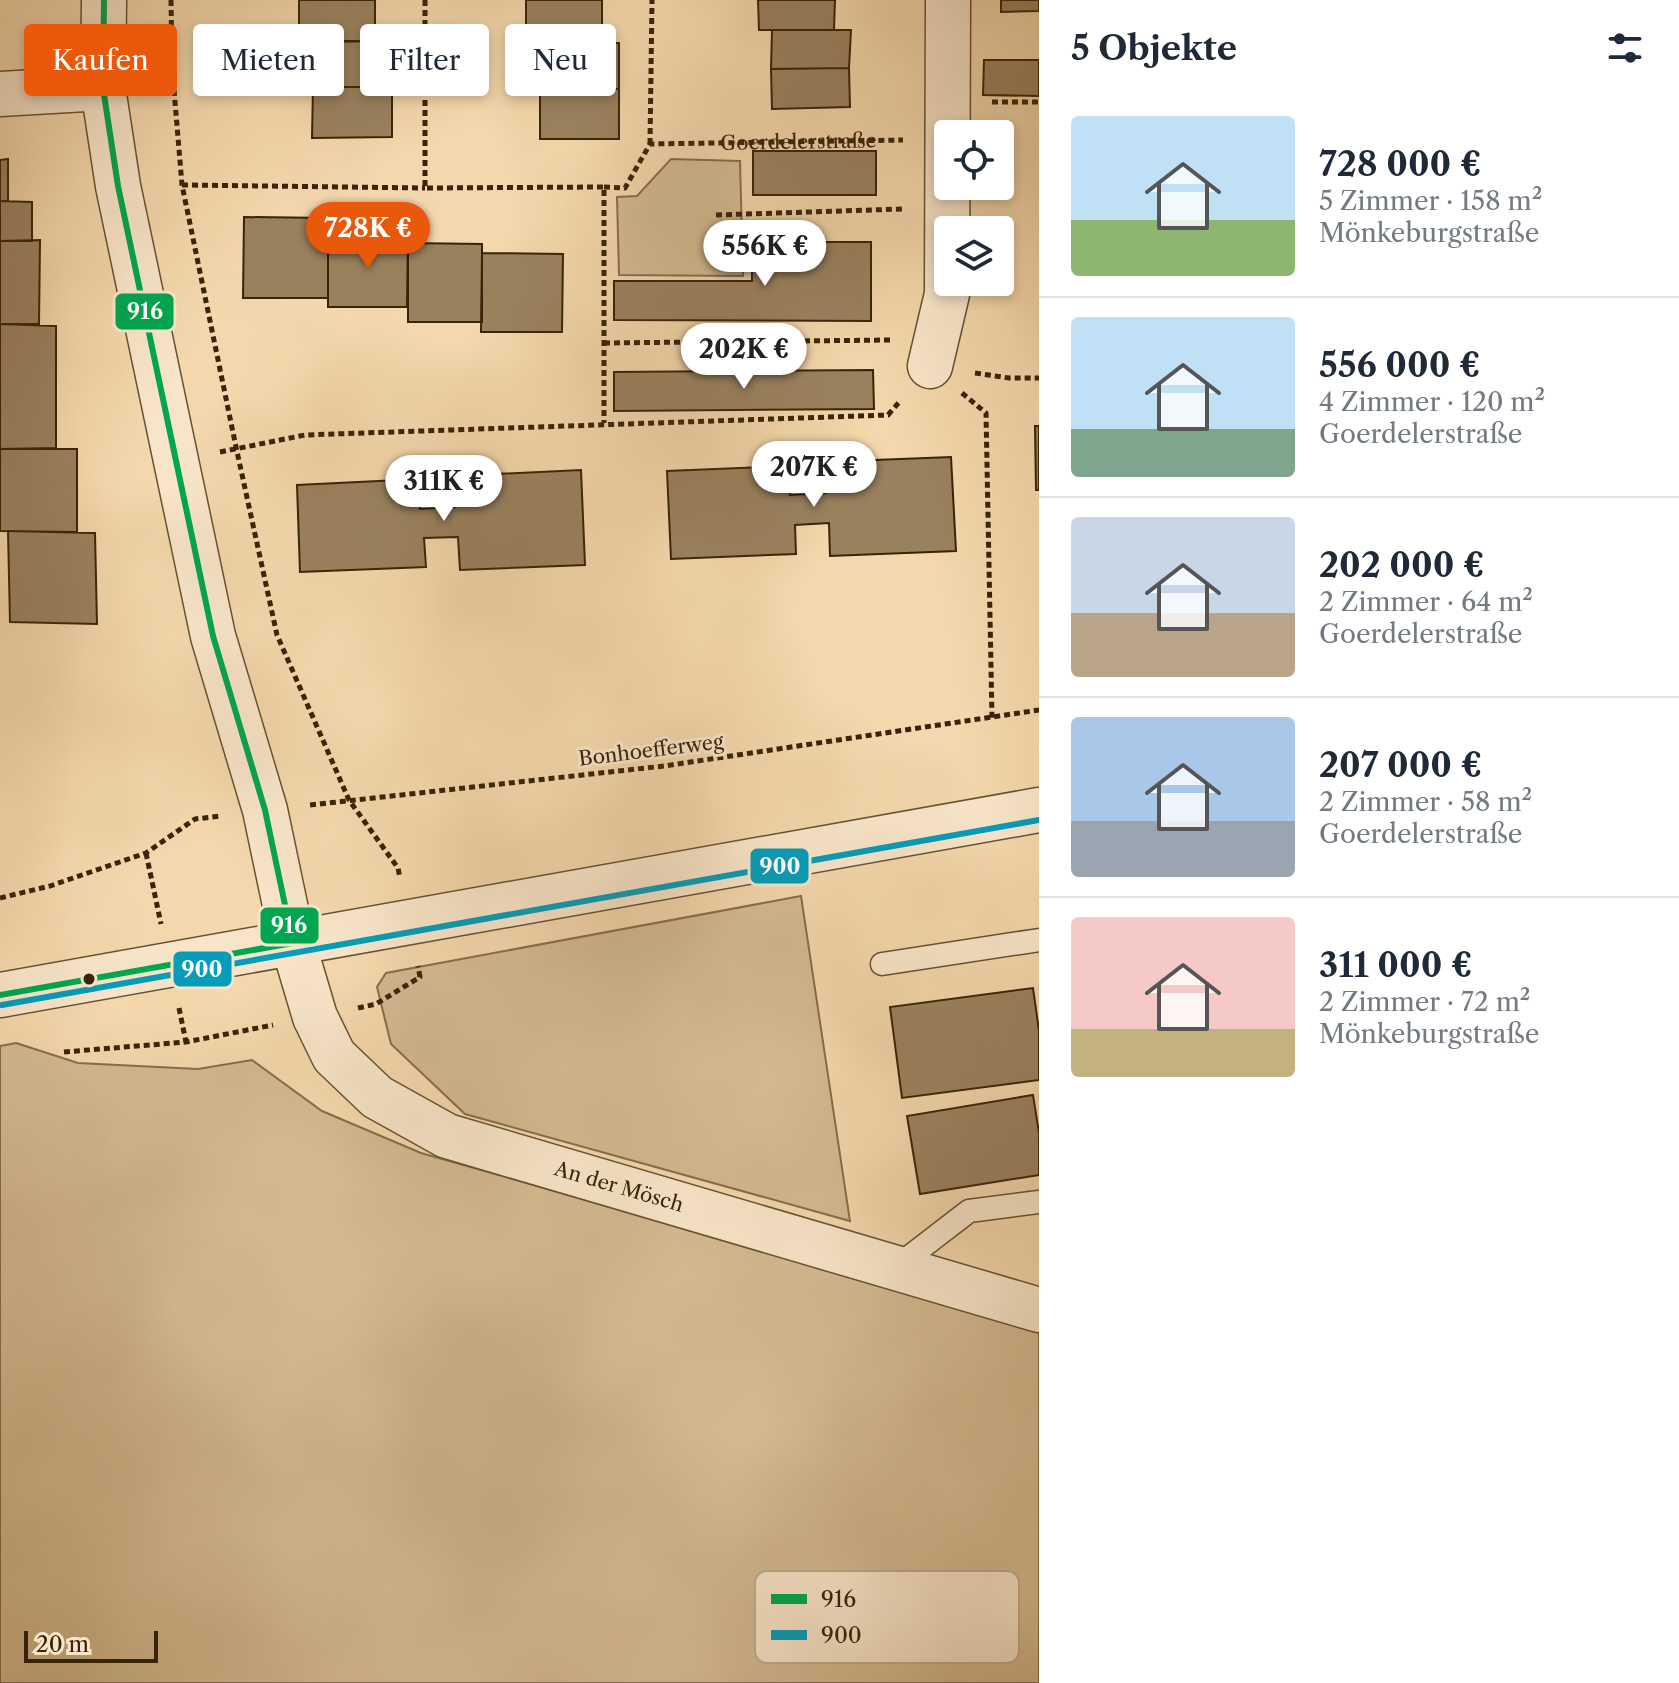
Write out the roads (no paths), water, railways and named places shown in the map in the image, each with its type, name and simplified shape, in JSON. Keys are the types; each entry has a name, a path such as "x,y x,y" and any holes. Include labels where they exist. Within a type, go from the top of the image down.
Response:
{"street":[{"name":"An der Mösch","path":"104,0 104,24"},
{"path":"948,0 948,120"},
{"path":"0,94 24,93"},
{"name":"An der Mösch","path":"104,96 118,186 213,636 265,810 293,943 315,1017 334,1056 377,1097 447,1136 1039,1310"},
{"path":"934,353 947,294 947,200"},
{"path":"0,995 1039,810"}],"lane":[{"path":"882,964 1039,940"},
{"path":"895,1268 969,1211 1039,1202"}]}
